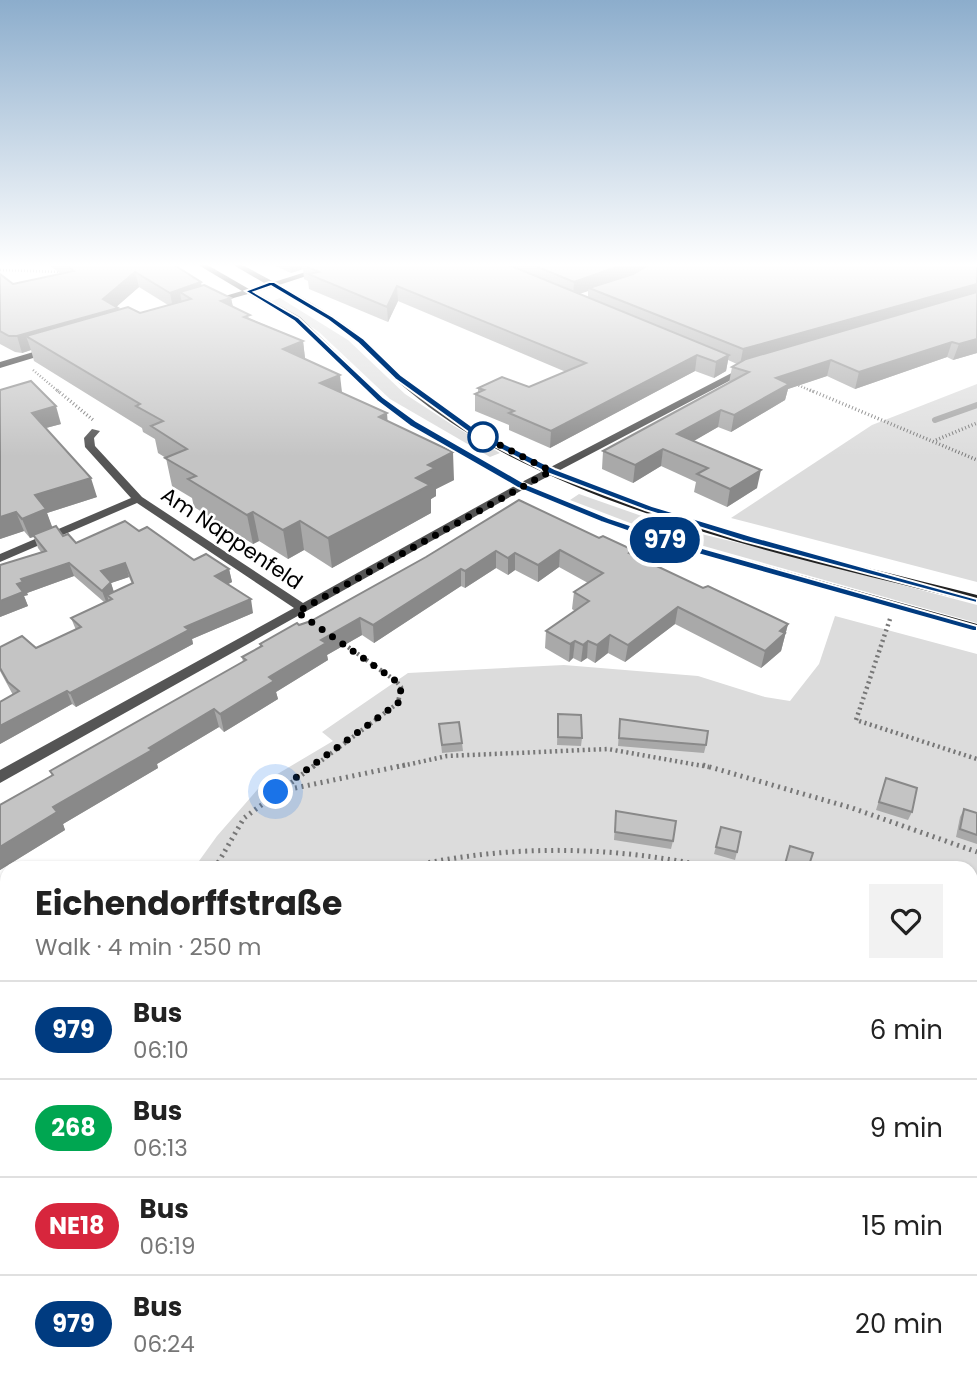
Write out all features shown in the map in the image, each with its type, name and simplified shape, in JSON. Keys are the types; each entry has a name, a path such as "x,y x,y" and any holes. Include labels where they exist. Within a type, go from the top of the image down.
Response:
{"main road":[{"path":"306,328 380,399 413,424 522,486 605,520 677,544 977,628"},
{"path":"344,328 398,377 474,432 551,471 648,508 734,535 977,599"},
{"path":"0,365 58,348"}],"street":[{"path":"0,777 522,486 739,371 763,363"},
{"path":"727,366 739,371"},
{"name":"Am Nappenfeld","path":"95,431 89,438 90,447 138,499 304,609"},
{"name":"Am Nappenfeld","path":"0,558 138,499"}],"path":[{"path":"20,359 93,418 95,431"},
{"path":"792,382 936,440 977,460"},
{"path":"936,440 977,423"},
{"path":"895,606 856,720 977,759"},
{"path":"219,861 244,818 398,703 401,687 396,681 331,636"},
{"path":"276,792 447,756 608,749 696,763 852,808 977,852"},
{"path":"429,861 486,852 593,849 662,855 686,861"}],"shaded area":[{"path":"312,328 328,328 348,340 405,394 500,453 490,457 390,399"},
{"path":"977,384 977,582 731,518 872,425"},
{"path":"579,494 676,528 977,605 977,623 646,529 570,500"},
{"path":"835,616 977,654 977,861 199,861 264,782 333,741 322,732 408,673 564,665 698,676 765,697 790,701 819,664"}],"building":[{"path":"0,328 47,328 17,336 9,336 0,331"},
{"path":"55,328 270,328 303,341 283,349 340,375 320,383 387,413 379,417 453,452 428,465 435,468 416,478 430,485 328,538 300,521 283,530 253,512 247,515 188,479 196,476 165,458 187,449 151,426 163,421 136,406 140,404 26,336"},
{"path":"499,328 662,328 729,355 716,362 697,355 551,431 509,413 514,411 475,394 484,390 478,388 502,377 529,387 586,363"},
{"path":"689,328 820,328 743,349"},
{"path":"854,328 977,328 977,339 959,344 952,342 859,372 831,360 776,378 789,384 734,415 721,410 677,434 761,470 730,489 697,474 708,468 663,449 635,465 603,451 749,372 732,367 746,359"},
{"path":"31,381 56,406 32,413 91,478 35,495 46,509 22,519 16,512 0,517 0,390"},
{"path":"519,500 599,538 603,536 633,550 629,553 703,588 708,586 788,624 780,631 785,633 765,651 678,607 628,645 610,635 597,645 588,641 583,645 575,641 570,644 546,631 589,601 574,592 603,573 560,550 538,565 515,553 508,558 496,551 465,571 461,569 373,625 360,618 321,640 326,643 269,677 274,681 220,714 214,709 149,748 152,750 53,807 57,812 0,847 0,805 53,775 50,771 246,660 242,657 262,646 260,644 297,623 299,625 311,621 426,557"},
{"path":"125,521 139,531 147,527 194,560 206,554 229,569 215,576 251,599 185,627 189,630 70,693 67,691 0,726 0,702 19,691 8,682 0,668 0,647 22,636 36,648 81,627 71,618 112,599 107,595 133,583 125,563 101,571 111,582 102,591 69,563 21,579 23,582 17,584 23,592 0,601 0,565 46,551 33,535 56,526 63,536 68,534 76,543"},
{"path":"558,714 581,715 582,738 558,737"},
{"path":"620,719 708,731 706,745 619,738"},
{"path":"459,722 462,743 442,745 439,724"},
{"path":"886,778 917,788 912,812 879,802"},
{"path":"964,809 977,813 977,835 960,829"},
{"path":"616,811 676,821 673,841 615,832"},
{"path":"721,827 741,832 737,852 716,847"},
{"path":"790,846 813,853 810,861 786,861"}],"waterway":[{"path":"935,420 977,405"}],"bus line":[{"name":"979","path":"307,328 380,399 413,424 522,486 605,520 677,544 977,628"},
{"name":"979","path":"344,328 398,377 474,432 551,471 648,508 747,538 977,599"}],"route":[{"path":"276,792 398,703 401,695 401,687 396,681 297,612 551,471 474,432 483,437"}]}
